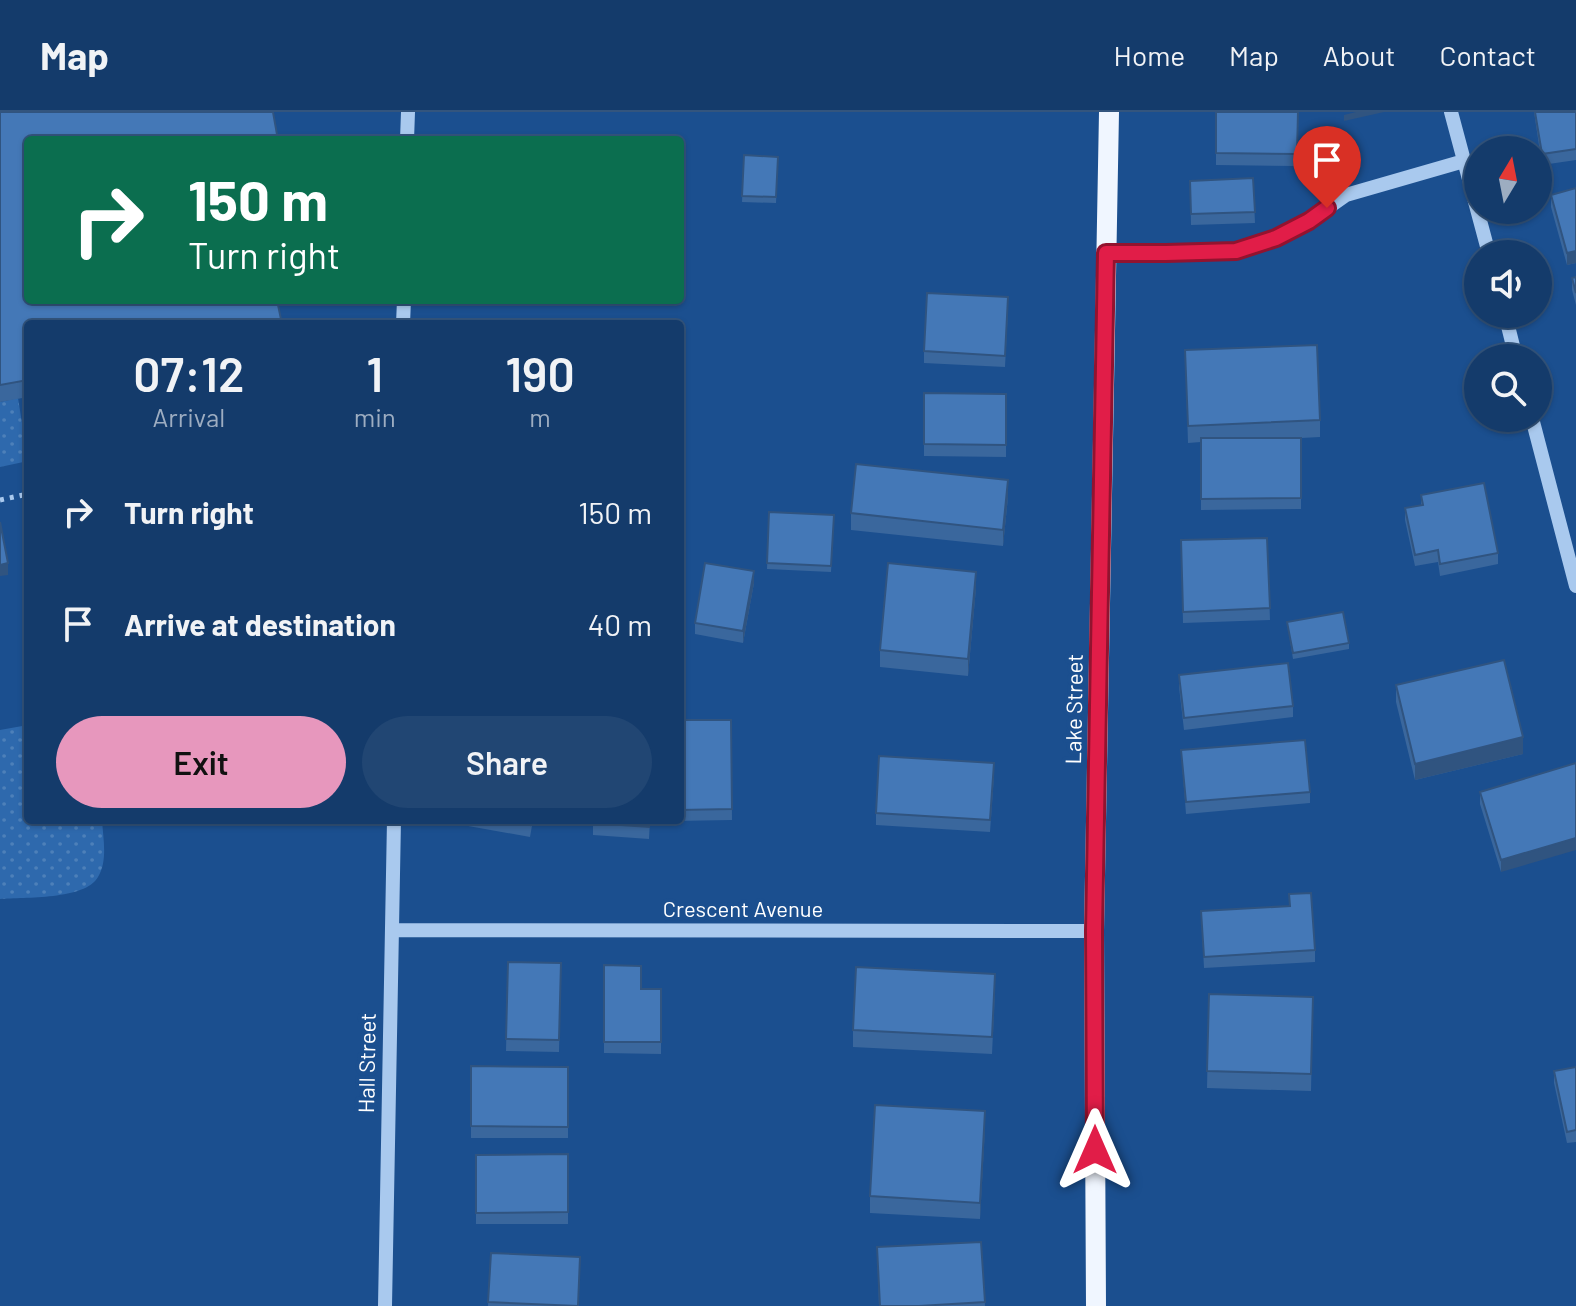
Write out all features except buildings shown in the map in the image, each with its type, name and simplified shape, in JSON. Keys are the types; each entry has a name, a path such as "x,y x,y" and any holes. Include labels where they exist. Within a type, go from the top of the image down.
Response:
{"main road":[{"name":"Lake Street","path":"1096,1306 1094,931 1109,112"}],"street":[{"path":"407,136 408,112"},
{"path":"1106,253 1236,251 1276,238 1309,221 1346,195 1464,161 1451,112"},
{"path":"1536,432 1576,586"},
{"name":"Hall Street","path":"385,1306 394,824"},
{"name":"Crescent Avenue","path":"392,930 1094,931"}],"path":[{"path":"0,500 24,495"}],"shaded area":[{"path":"18,398 24,436 24,462 0,467 0,402"},
{"path":"24,726 24,824 102,824 104,849 101,871 91,884 81,890 53,896 0,899 0,730"}],"route":[{"path":"1095,1150 1094,931 1106,253 1236,251 1276,238 1327,208"}]}
